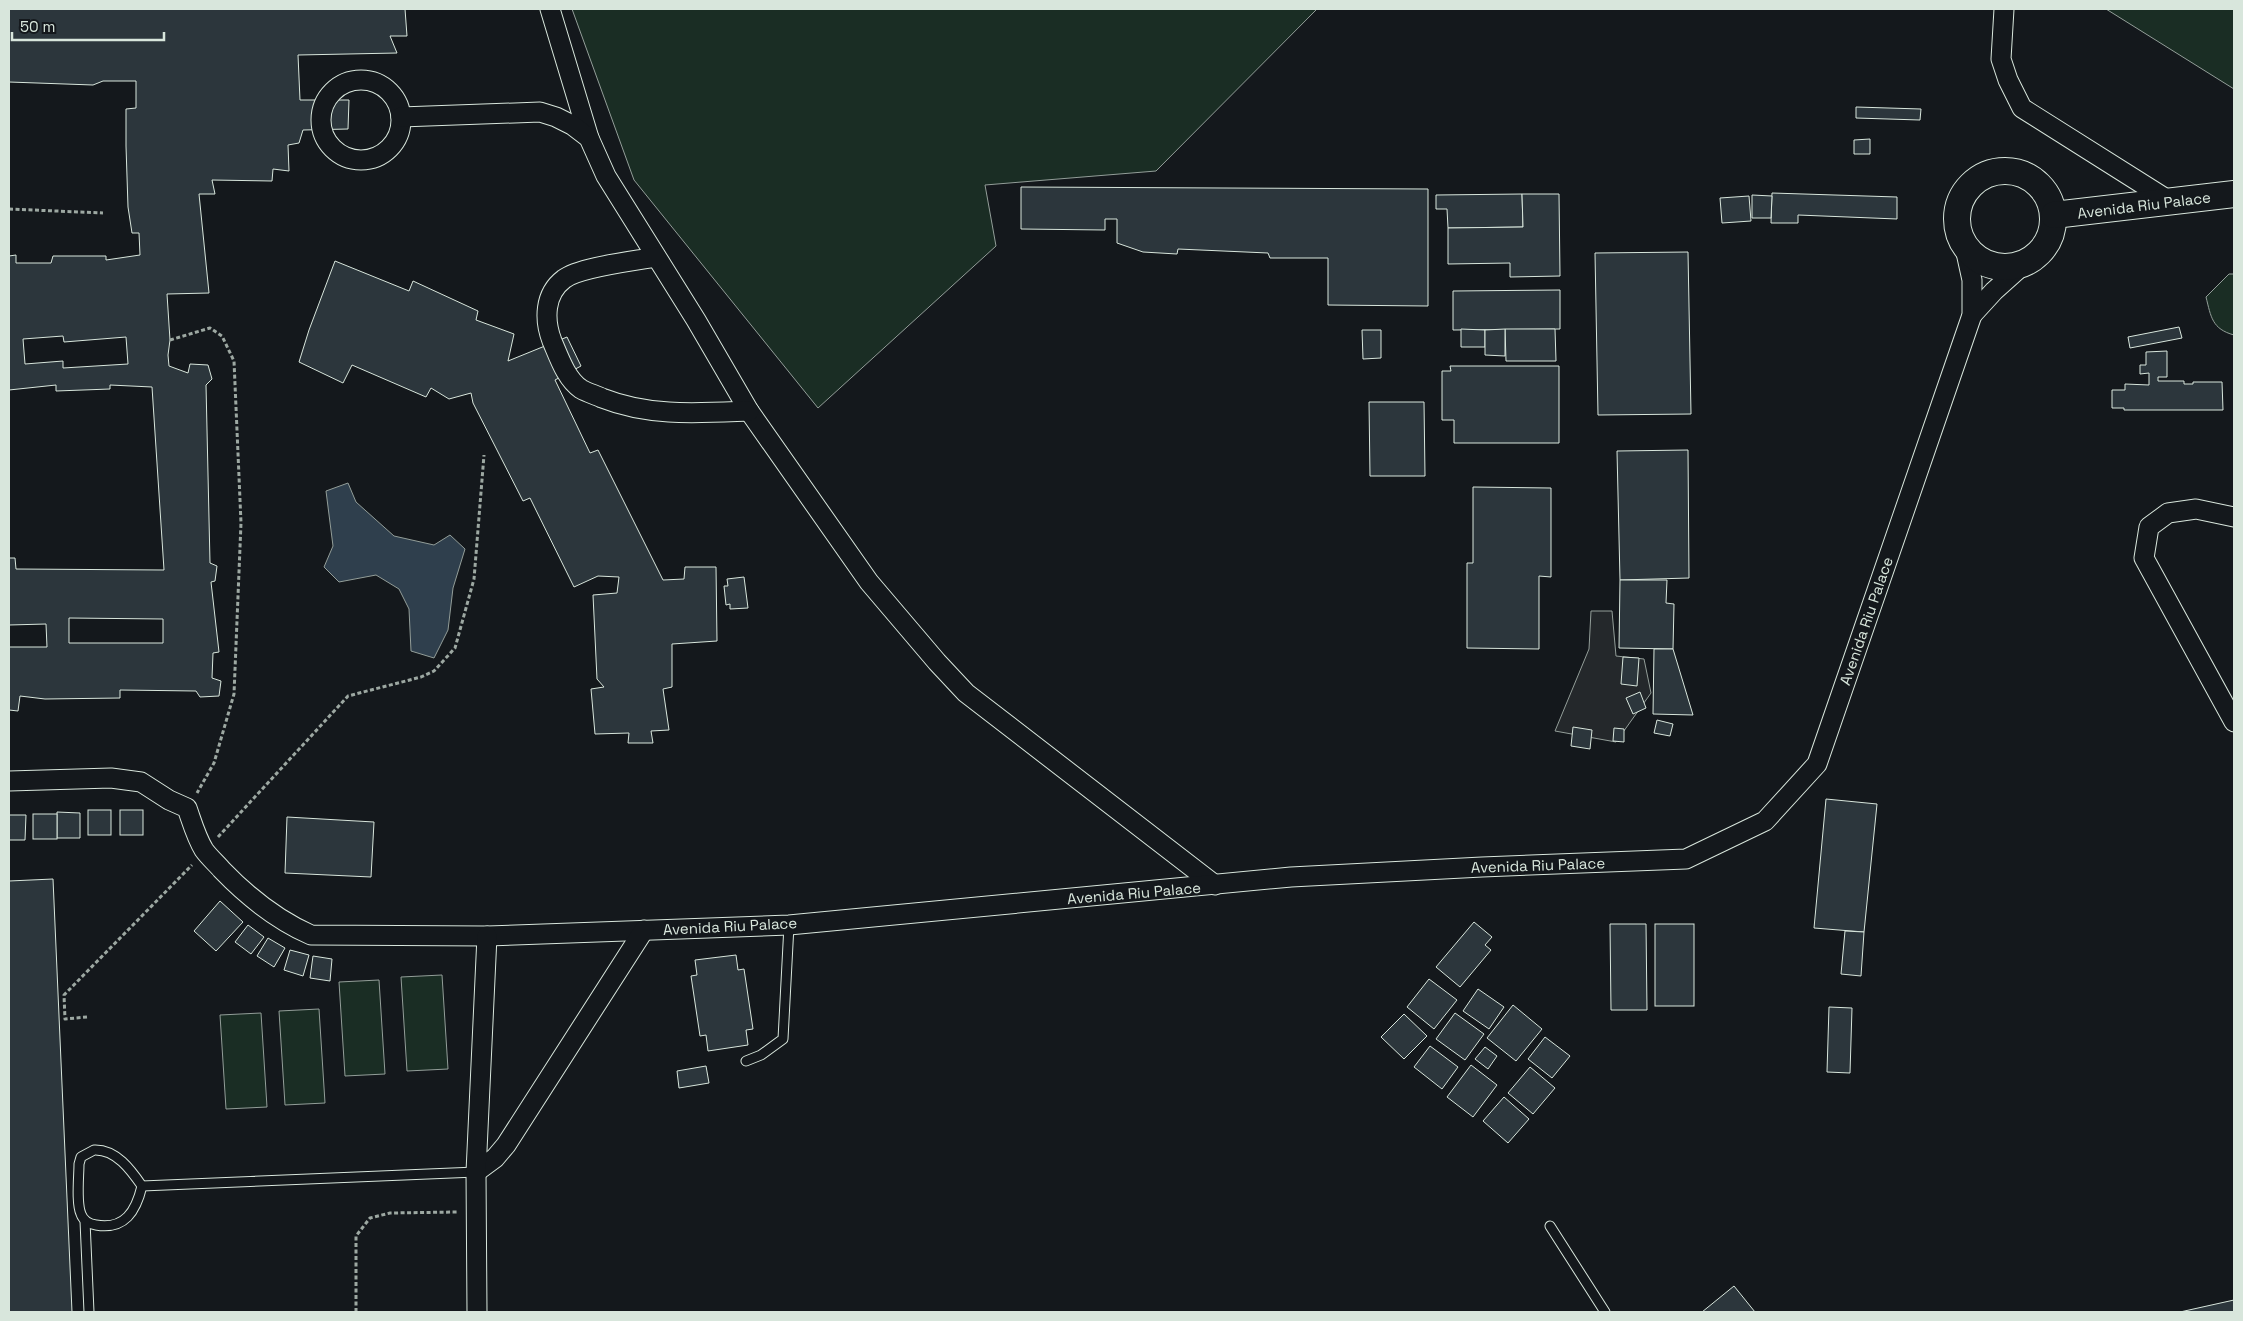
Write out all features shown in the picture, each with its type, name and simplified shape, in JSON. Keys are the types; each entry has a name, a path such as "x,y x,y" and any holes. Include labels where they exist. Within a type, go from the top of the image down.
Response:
{"street":[{"path":"550,9 589,138 606,176 696,320 749,411 869,582 936,662 966,693 1215,885"},
{"path":"2004,9 2001,59 2008,80 2022,108 2171,202"},
{"path":"360,79 380,84 390,92 398,103 401,116 400,130 395,142 386,152 374,158 361,160 348,158 336,152 327,143 322,131 320,117 323,104 330,93 340,84 360,79"},
{"path":"401,116 540,112 564,121 589,138"},
{"path":"1996,171 2012,171 2027,176 2040,186 2050,200 2054,215 2052,231 2046,245 2036,257 2023,265 2008,268 1992,266 1977,259 1965,248 1958,233 1956,217 1959,201 1968,187 1980,176 1996,171"},
{"name":"Avenida Riu Palace","path":"2054,215 2234,194"},
{"name":"Avenida Riu Palace","path":"187,808 197,837 205,851 234,882 260,905 295,928 311,935 487,936 789,924 1292,878 1473,867 1686,860 1765,821 1817,764 1972,315 1972,280 1965,248"},
{"path":"656,257 582,272 565,278 554,288 545,313 548,331 571,381 582,389 611,401 656,412 749,411"},
{"name":"Avenida Riu Palace","path":"1972,315 1994,291 2023,265"},
{"path":"2234,517 2196,509 2168,514 2148,527 2144,558 2234,722"},
{"path":"9,781 111,778 141,782 169,800 187,808"},
{"path":"476,1172 495,1158 506,1145 644,930"},
{"path":"478,1312 476,1172 487,936"}],"lane":[{"path":"746,1061 761,1055 782,1039 789,924"},
{"path":"101,1150 112,1154 132,1171 142,1186 138,1202 129,1215 120,1223 107,1227 92,1225 85,1221 80,1213 78,1164 81,1157 87,1153 101,1150"},
{"path":"142,1186 476,1172"},
{"path":"85,1221 89,1312"},
{"path":"1550,1226 1604,1312"}],"path":[{"path":"9,209 103,213"},
{"path":"170,340 210,328 222,336 234,361 241,523 234,694 214,764 209,776 187,808"},
{"path":"87,1017 65,1019 64,995 205,851 348,696 421,677 434,671 455,648 474,579 484,455"},
{"path":"356,1312 356,1236 370,1218 390,1213 477,1212"}],"green space":[{"path":"572,9 1317,9 1156,171 985,185 996,246 818,408 634,180"},
{"path":"2106,9 2234,9 2234,89"},
{"path":"2229,274 2234,274 2234,335 2217,326 2211,316 2206,297"},
{"path":"442,975 448,1069 407,1071 401,977"},
{"path":"379,980 385,1074 345,1076 339,982"},
{"path":"319,1009 325,1103 285,1105 279,1011"},
{"path":"261,1013 267,1107 226,1109 220,1015"}],"shaded area":[{"path":"1591,611 1612,611 1616,656 1644,659 1651,693 1616,742 1555,731 1589,649"}],"water":[{"path":"348,483 356,502 394,536 434,545 450,535 465,549 453,588 448,630 434,658 411,651 409,609 399,589 376,575 339,582 324,567 333,546 326,491"}],"building":[{"path":"9,9 405,9 407,36 390,36 397,53 298,55 300,100 349,100 348,129 303,130 299,143 288,145 289,171 273,169 272,181 212,180 215,194 199,194 209,293 167,294 170,340 169,366 188,373 190,364 208,365 212,379 206,385 210,563 217,566 215,581 211,582 219,652 213,653 212,678 221,681 219,696 200,697 196,691 120,690 120,698 45,699 20,696 18,711 9,710 9,647 47,647 46,624 9,625 9,558 15,558 16,569 164,570 152,387 110,385 110,389 56,391 56,385 9,390 9,256 16,255 16,263 51,263 53,256 106,256 106,260 140,255 139,233 132,233 128,207 126,146 126,109 136,108 136,81 103,81 93,85 9,82","holes":["63,336 64,342 126,337 128,364 63,368 63,361 25,364 23,339","69,618 163,619 163,643 69,643"]},
{"path":"1856,107 1921,109 1920,120 1856,118"},
{"path":"1870,139 1870,154 1854,154 1854,140"},
{"path":"1021,187 1428,189 1428,306 1328,305 1328,258 1270,258 1268,253 1178,249 1177,254 1143,252 1117,243 1117,219 1105,219 1105,230 1021,229"},
{"path":"1772,193 1897,197 1897,219 1798,215 1798,223 1771,223"},
{"path":"1522,194 1523,227 1448,228 1447,209 1436,209 1436,195"},
{"path":"1522,194 1559,194 1560,276 1510,277 1510,263 1448,264 1448,228 1523,227"},
{"path":"1752,195 1772,196 1771,218 1752,218"},
{"path":"1749,196 1751,221 1722,223 1720,198"},
{"path":"1688,252 1691,414 1598,415 1595,253"},
{"path":"335,261 409,291 413,281 478,311 476,320 514,334 508,361 567,337 581,366 555,380 590,453 598,450 663,580 684,579 685,567 716,567 717,641 672,644 672,687 663,689 669,730 651,731 653,743 628,743 629,733 595,734 591,689 604,687 597,679 593,595 617,593 619,577 598,576 574,587 530,498 523,501 473,403 471,393 449,399 431,388 426,397 352,365 343,383 299,362"},
{"path":"1560,290 1560,329 1453,330 1453,291"},
{"path":"2179,327 2182,338 2130,348 2128,337"},
{"path":"1461,329 1485,330 1485,347 1461,347"},
{"path":"1505,329 1555,329 1556,361 1506,361"},
{"path":"1505,329 1505,356 1485,355 1485,330"},
{"path":"1362,330 1381,330 1381,358 1363,359"},
{"path":"2167,351 2167,377 2158,377 2158,381 2184,381 2184,384 2193,384 2193,382 2222,382 2223,410 2124,410 2124,408 2112,408 2112,390 2125,390 2125,384 2149,385 2149,373 2140,374 2140,365 2146,365 2146,352"},
{"path":"1450,366 1559,366 1559,443 1454,443 1454,420 1442,420 1442,371 1451,371"},
{"path":"1369,402 1424,402 1425,476 1370,476"},
{"path":"1688,450 1689,578 1620,580 1617,451"},
{"path":"1473,487 1551,488 1551,577 1539,576 1539,649 1467,648 1467,563 1473,563"},
{"path":"744,577 748,608 730,609 730,604 726,605 724,586 728,586 727,579"},
{"path":"1620,580 1667,580 1666,603 1674,604 1673,649 1619,648"},
{"path":"1654,649 1673,649 1693,715 1653,714"},
{"path":"1623,657 1639,658 1637,686 1621,684"},
{"path":"1640,692 1646,708 1633,714 1626,698"},
{"path":"1657,720 1673,724 1670,736 1654,733"},
{"path":"1573,727 1592,730 1590,749 1571,746"},
{"path":"1614,728 1624,729 1624,742 1613,741"},
{"path":"1826,799 1877,804 1864,932 1814,928"},
{"path":"88,810 111,810 111,835 88,835"},
{"path":"120,810 143,810 143,835 120,835"},
{"path":"57,812 80,813 80,838 57,838"},
{"path":"33,814 57,814 57,839 33,839"},
{"path":"9,815 26,815 25,840 9,840"},
{"path":"287,817 374,822 371,877 285,873"},
{"path":"53,879 72,1312 9,1312 9,881"},
{"path":"220,901 243,922 216,951 194,931"},
{"path":"1474,922 1492,937 1485,945 1491,950 1460,987 1436,967"},
{"path":"1610,924 1646,924 1647,1010 1611,1010"},
{"path":"1655,924 1694,924 1694,1006 1655,1006"},
{"path":"248,925 264,937 251,954 235,942"},
{"path":"1845,931 1864,932 1861,976 1841,974"},
{"path":"268,938 285,948 274,967 257,956"},
{"path":"290,950 309,955 303,976 284,970"},
{"path":"736,955 738,970 744,969 753,1029 746,1030 748,1045 708,1051 706,1035 700,1036 691,976 697,975 695,960"},
{"path":"313,956 332,959 330,981 310,978"},
{"path":"1429,979 1457,1000 1434,1029 1407,1007"},
{"path":"1478,989 1504,1007 1489,1029 1463,1011"},
{"path":"1513,1005 1542,1029 1516,1061 1487,1038"},
{"path":"1829,1007 1852,1008 1850,1073 1827,1072"},
{"path":"1455,1013 1484,1034 1465,1060 1436,1039"},
{"path":"1404,1014 1427,1036 1404,1059 1381,1037"},
{"path":"1545,1037 1570,1056 1552,1078 1528,1059"},
{"path":"1430,1046 1458,1067 1442,1089 1414,1067"},
{"path":"1485,1047 1497,1056 1488,1069 1475,1059"},
{"path":"1471,1065 1497,1085 1473,1117 1447,1097"},
{"path":"706,1066 709,1083 679,1088 677,1071"},
{"path":"1530,1067 1555,1088 1533,1114 1508,1093"},
{"path":"1504,1097 1529,1119 1508,1143 1483,1121"},
{"path":"1734,1286 1755,1312 1702,1312"},
{"path":"2234,1300 2234,1312 2180,1312"}]}
